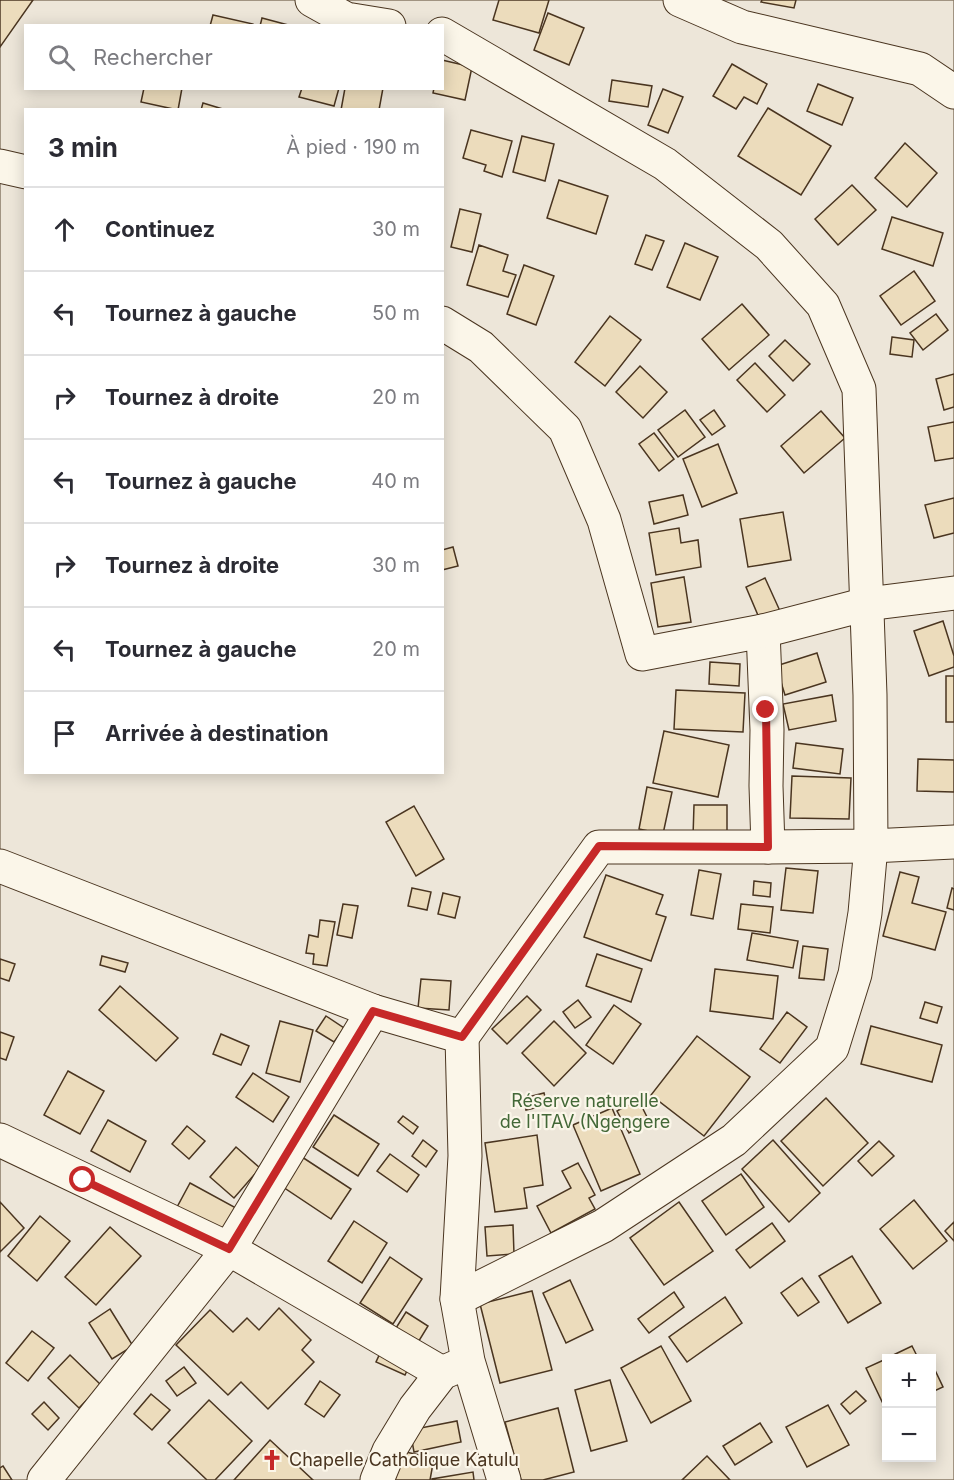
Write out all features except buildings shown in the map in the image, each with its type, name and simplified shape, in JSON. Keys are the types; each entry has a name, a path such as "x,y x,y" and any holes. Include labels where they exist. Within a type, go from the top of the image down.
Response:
{"street":[{"path":"312,0 346,19 377,24"},
{"path":"680,0 742,27 920,69 954,92"},
{"path":"444,34 665,164 769,245 823,305 859,389 867,604 871,846 865,913 855,974 832,1048 734,1140 603,1226 457,1299"},
{"path":"0,166 24,172"},
{"path":"444,324 481,347 565,429 604,520 642,654 763,631 867,604 954,593"},
{"path":"763,631 768,847"},
{"path":"504,1480 455,1367 465,1156 462,1037 599,846 871,846 954,842"},
{"path":"0,866 373,1011 462,1037"},
{"path":"44,1480 229,1249 373,1011"},
{"path":"0,1140 229,1249 455,1367"},
{"path":"377,1480 394,1442 415,1408 455,1367"}],"green space":[{"name":"Réserve naturelle de l'ITAV (Ngengere","path":"0,0 954,0 954,1480 0,1480"}],"place":[{"name":"Chapelle Catholique Katulu","path":"272,1460"}],"route":[{"path":"83,1180 229,1249 373,1011 462,1037 599,846 768,847 766,710"}]}
